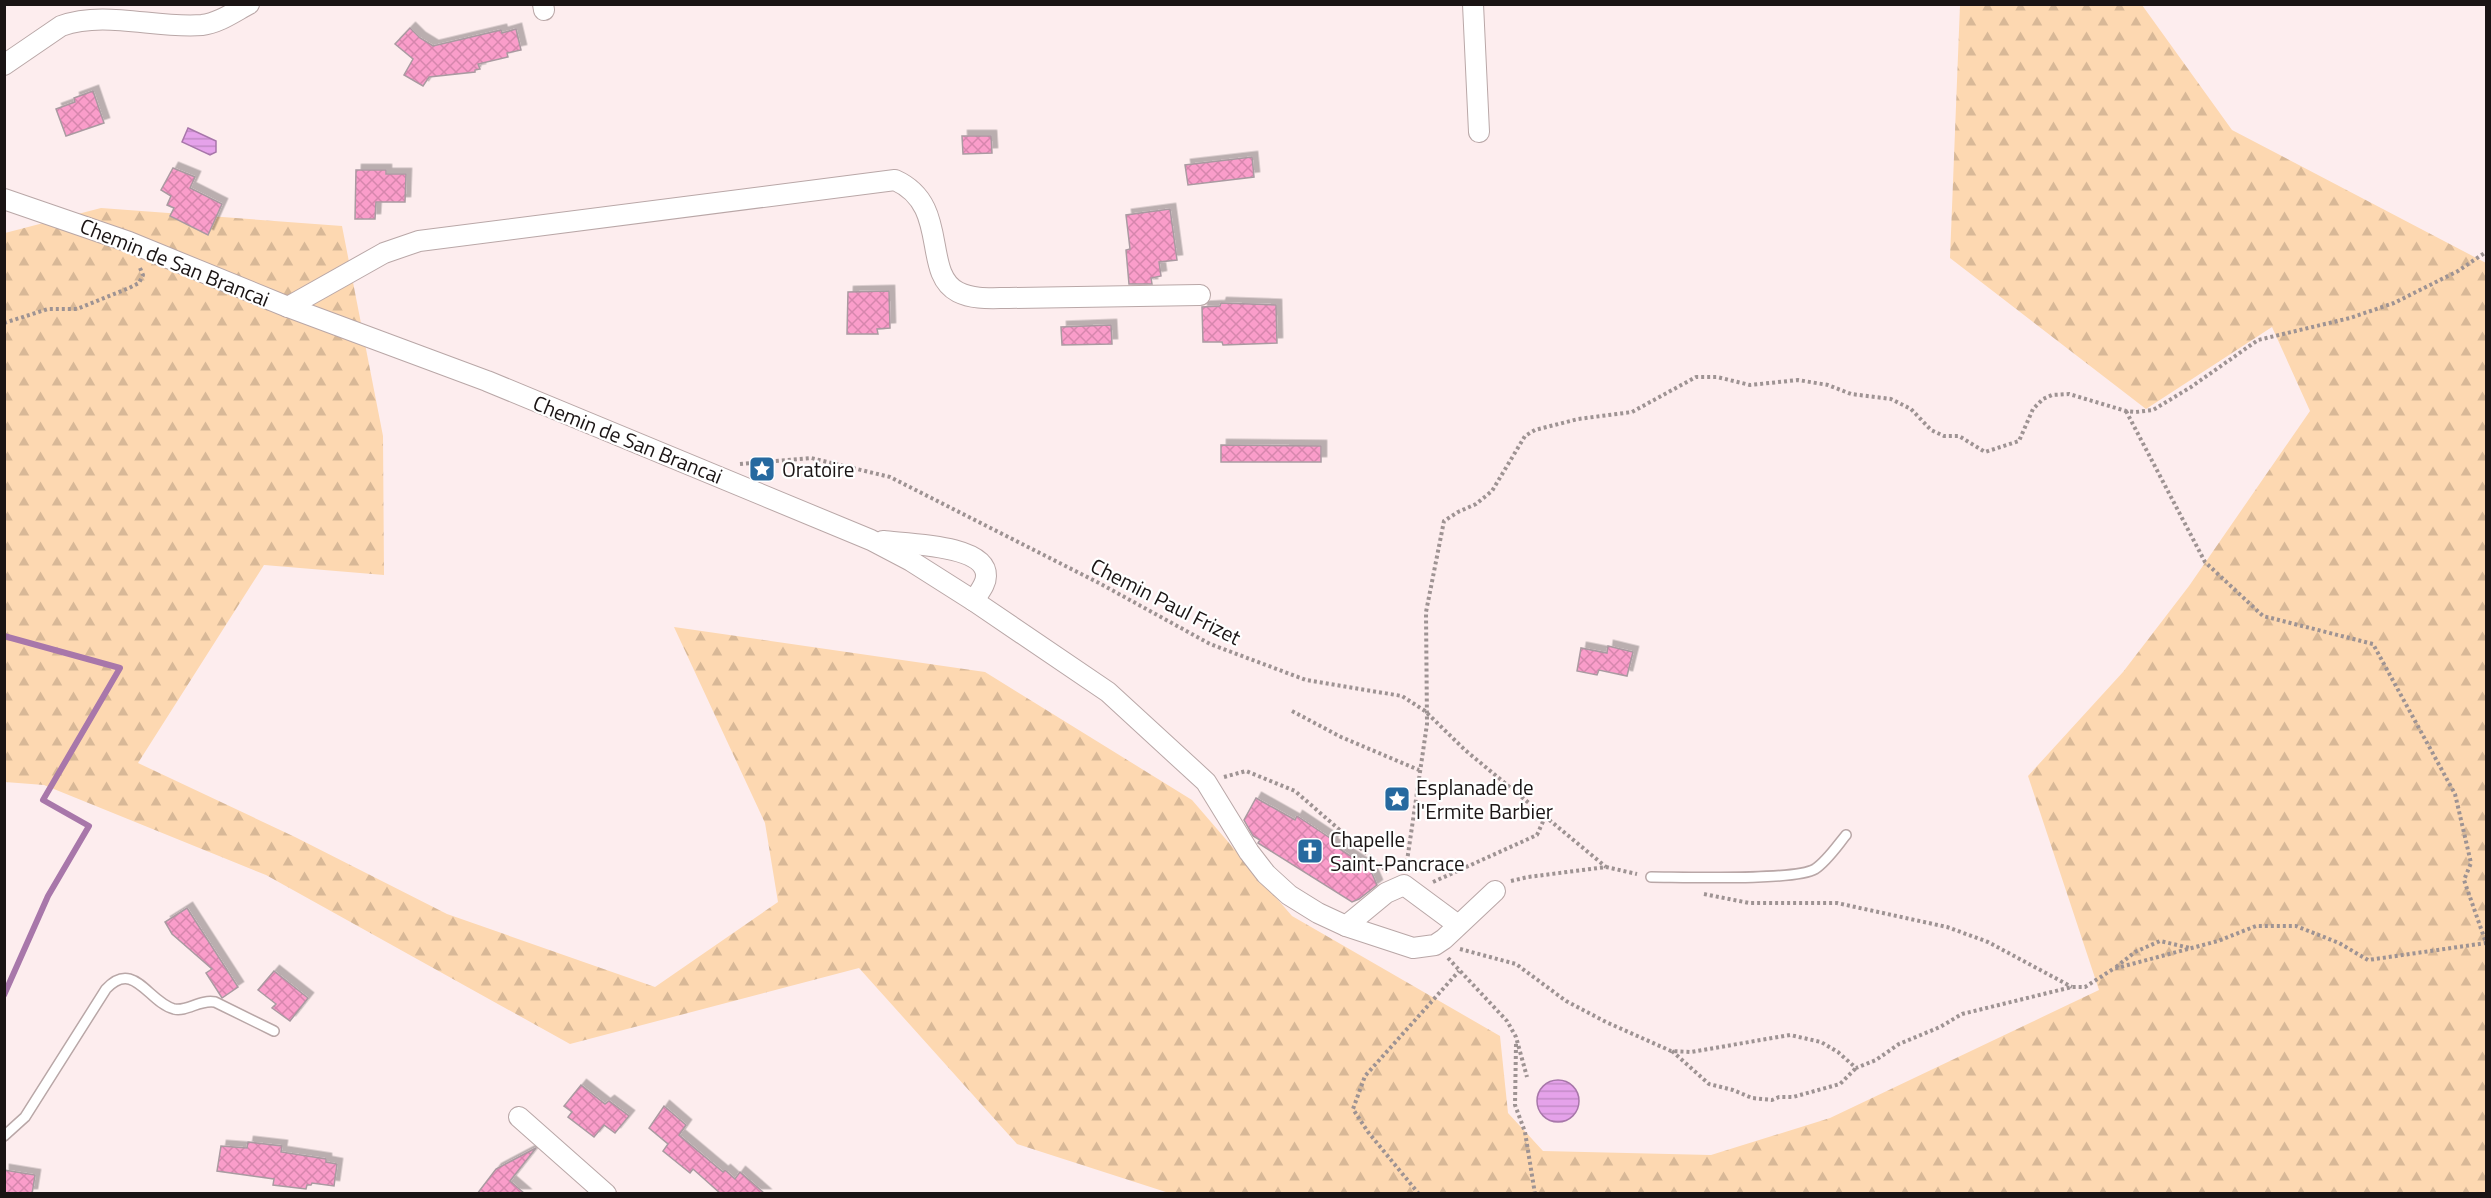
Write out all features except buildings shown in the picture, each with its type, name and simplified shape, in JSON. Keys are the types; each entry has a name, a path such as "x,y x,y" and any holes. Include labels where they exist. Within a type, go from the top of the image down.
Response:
{"street":[{"path":"1473,4 1479,132"},
{"path":"4,65 61,26 70,23 105,20 202,25 219,20 246,5"},
{"path":"288,307 384,253 419,242 895,180 913,190 926,210 933,228 940,270 946,282 958,292 977,298 1200,296"},
{"name":"Chemin de San Brancai","path":"4,199 129,242 288,307 487,381 871,540 911,561 974,601 1108,692 1206,782 1249,852 1266,874 1289,895 1346,926 1413,948 1435,945"},
{"path":"871,540 952,549 973,556 983,566 986,574 974,601"},
{"path":"1346,926 1386,893 1408,888 1458,925"},
{"path":"1435,945 1495,891"},
{"path":"519,1117 606,1194"}],"lane":[{"path":"1651,877 1783,875 1810,872 1817,868 1846,835"},
{"path":"4,1136 25,1117 106,989 116,980 130,979 176,1010 207,1000 274,1031"}],"path":[{"path":"4,323 48,309 77,309 139,283 143,275 129,242"},
{"path":"1408,888 1419,770 1427,724 1425,711 1426,612 1444,521 1476,504 1492,491 1525,436 1535,430 1561,422 1632,412 1696,376 1717,377 1750,385 1798,380 1828,385 1851,394 1891,399 1911,409 1931,430 1944,436 1959,436 1985,452 2019,441 2033,409 2043,399 2052,395 2069,394 2126,411 2152,410 2191,387 2259,340 2350,318 2394,303 2458,271 2487,252"},
{"path":"2114,969 2218,942 2256,926 2296,926 2338,943 2368,960 2486,943 2464,880 2471,863 2455,794 2373,645 2264,616 2205,562 2126,411"},
{"name":"Chemin Paul Frizet","path":"738,464 811,458 890,477 1099,583 1210,644 1306,680 1402,696 1425,711 1465,750 1606,867"},
{"path":"1292,711 1341,737 1419,770"},
{"path":"1206,782 1246,771 1295,791 1408,888"},
{"path":"1408,888 1537,835 1545,817"},
{"path":"1495,891 1507,883 1527,877 1606,867 1651,877"},
{"path":"1695,892 1749,903 1837,903 1947,927 1988,942 2072,987"},
{"path":"1435,945 1479,953 1516,964 1566,1001 1671,1051 1709,1084 1752,1098 1772,1100 1840,1084 1856,1068 1876,1060 1899,1044 1940,1027 1962,1014 2072,987 2085,987 2114,969 2135,952 2160,940 2193,948"},
{"path":"1435,945 1507,1022 1516,1037 1527,1077"},
{"path":"1419,1194 1368,1132 1353,1109 1365,1076 1459,971"},
{"path":"1671,1051 1691,1052 1790,1035 1821,1042 1838,1052 1856,1068"},
{"path":"1516,1037 1515,1105 1525,1132 1535,1194"}],"green space":[{"path":"1960,5 2142,5 2232,130 2486,263 2486,1193 1169,1193 1017,1144 859,968 570,1044 266,875 44,785 5,782 5,233 101,208 342,226 383,436 384,575 264,565 138,763 295,837 447,914 655,987 778,902 765,823 674,627 985,672 1192,800 1292,916 1500,1036 1508,1113 1543,1151 1711,1155 1830,1118 2099,990 2028,776 2123,672 2189,586 2310,411 2272,327 2146,409 1950,258"}],"shaded area":[{"path":"188,128 216,141 216,152 210,155 182,142"},
{"path":"1558,1080 1566,1081 1573,1086 1578,1093 1578,1109 1573,1116 1566,1121 1558,1122 1550,1121 1543,1116 1538,1109 1537,1101 1538,1093 1543,1086 1550,1081"}],"waterway":[{"path":"4,636 120,668 43,800 89,826 48,896 4,995"}],"place":[{"name":"Oratoire","path":"762,469"},
{"name":"Esplanade de l'Ermite Barbier","path":"1397,799"},
{"name":"Chapelle Saint-Pancrace","path":"1310,851"}]}
